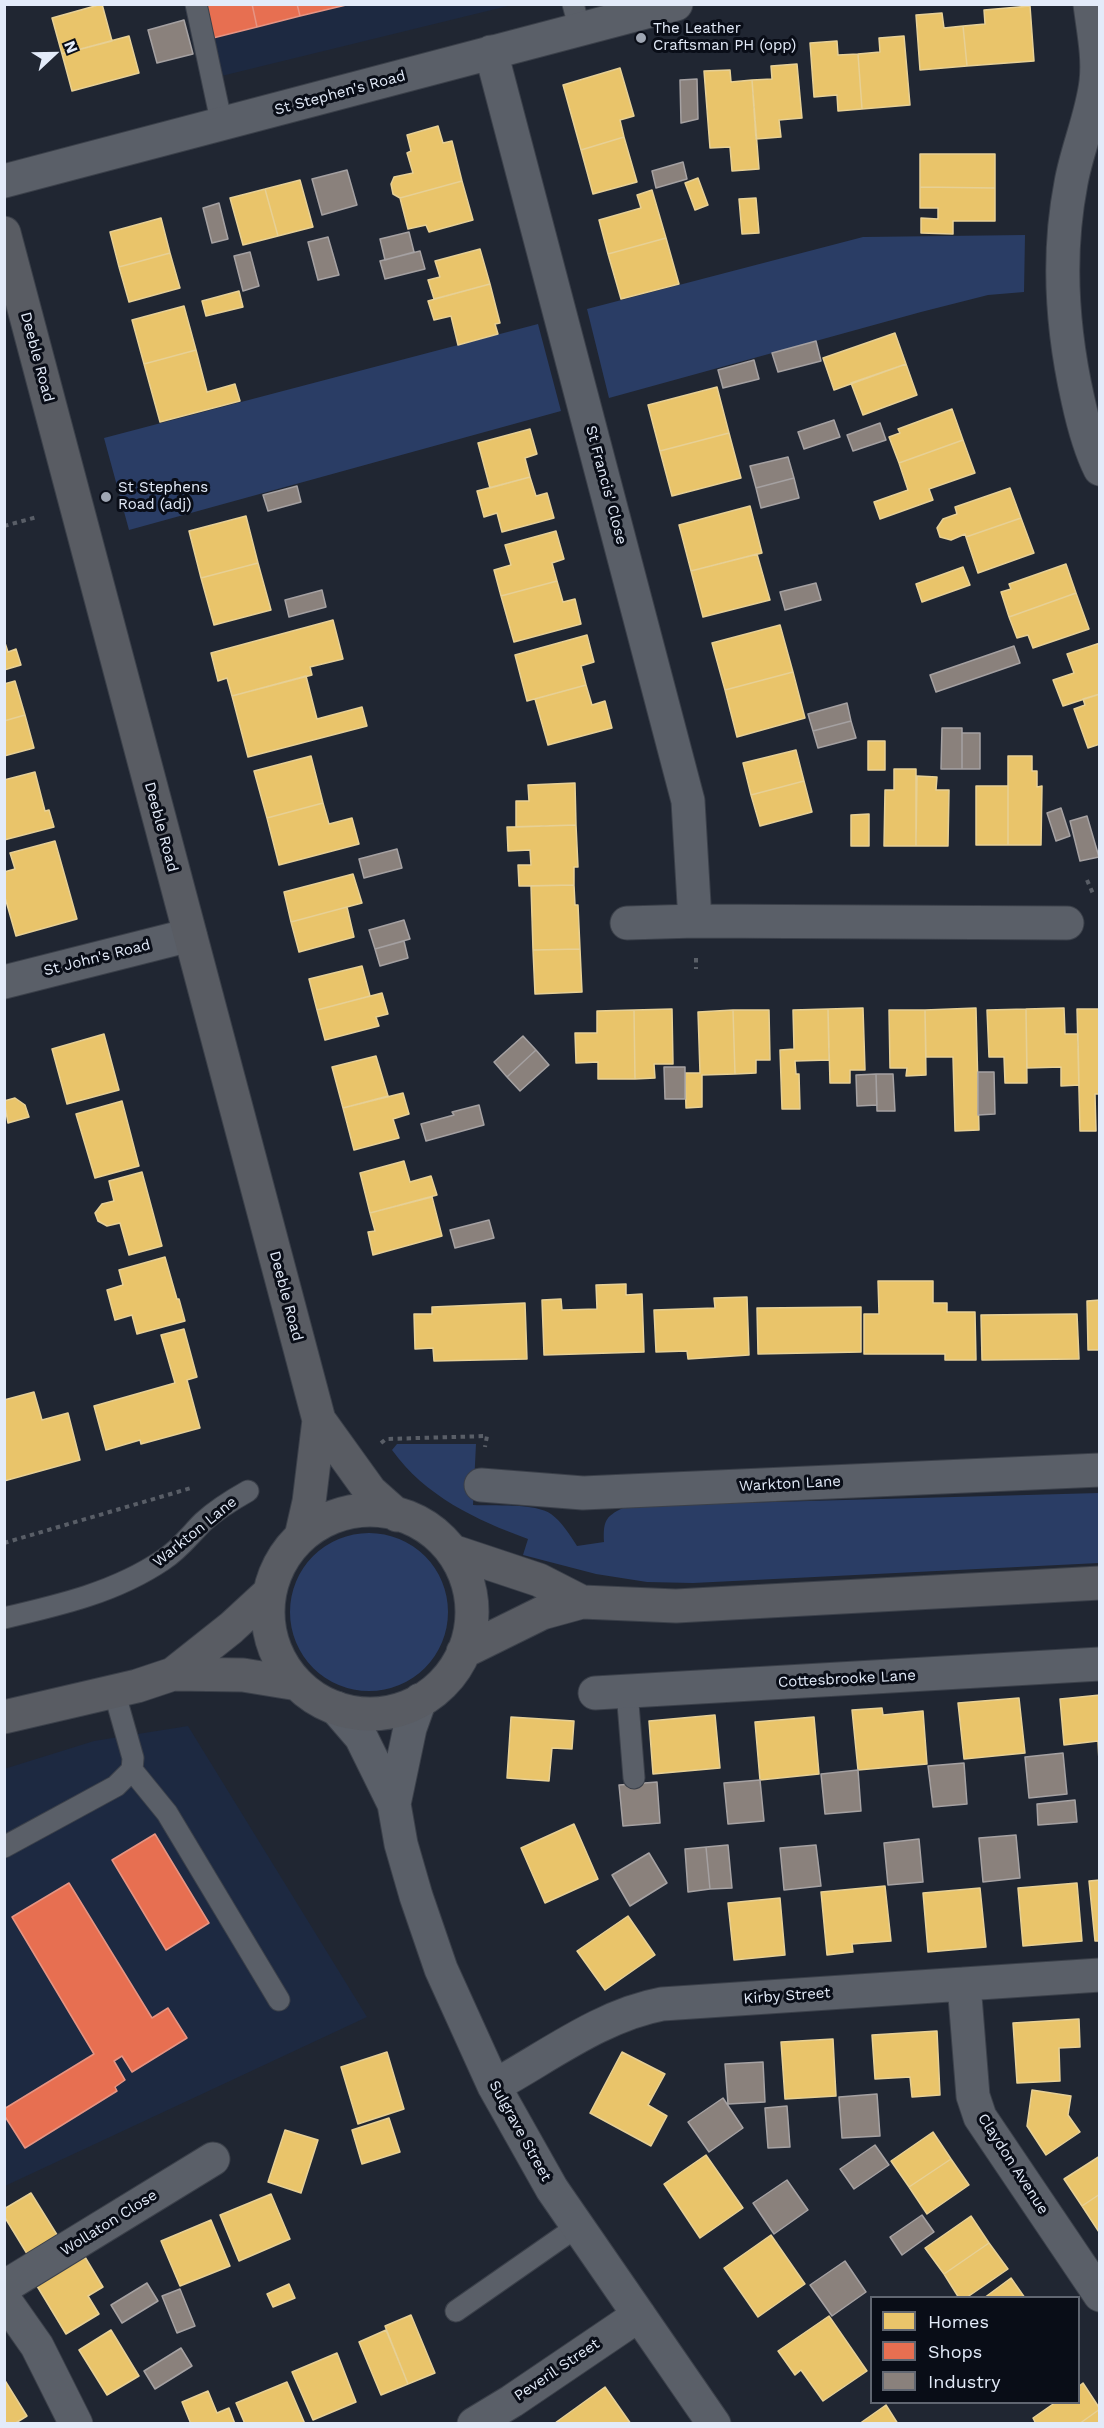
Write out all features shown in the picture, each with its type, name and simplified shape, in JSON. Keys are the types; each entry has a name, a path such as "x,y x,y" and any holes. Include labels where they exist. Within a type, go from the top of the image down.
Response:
{"street":[{"name":"St Stephen's Road","path":"4,181 491,52 576,17 676,4"},
{"path":"1090,4 1095,38 1096,80 1071,182 1064,229 1063,279 1066,334 1072,375 1084,427 1100,469"},
{"name":"St Francis' Close","path":"491,52 688,801 695,921"},
{"name":"Deeble Road","path":"4,233 319,1420 370,1491 397,1515"},
{"path":"627,923 695,921 1067,923"},
{"name":"St John's Road","path":"4,982 190,935"},
{"name":"Deeble Road","path":"301,1537 309,1502 319,1420"},
{"name":"Warkton Lane","path":"482,1485 583,1493 1100,1470"},
{"path":"382,1510 422,1524 452,1551 463,1569 471,1601 469,1634 454,1670 429,1695 407,1707 379,1714 356,1713 336,1708 308,1694 285,1670 272,1642 267,1607 274,1575 293,1543 301,1537 318,1523 341,1513 382,1510"},
{"path":"452,1551 539,1580 582,1602"},
{"path":"463,1652 542,1613 582,1602 676,1606 1100,1583"},
{"path":"173,1674 231,1628 270,1592"},
{"name":"Cottesbrooke Lane","path":"611,1692 1100,1664"},
{"path":"4,1717 114,1691 173,1674 243,1675 298,1684"},
{"name":"Sulgrave Street","path":"394,1804 410,1728 420,1700"},
{"name":"Sulgrave Street","path":"336,1708 361,1737 394,1804 401,1844 430,1938 441,1969 494,2086 552,2189 714,2424"},
{"name":"Kirby Street","path":"494,2086 608,2021 637,2009 662,2004 1100,1975"},
{"name":"Claydon Avenue","path":"964,1984 973,2096 980,2117 1100,2295"},
{"name":"Wollaton Close","path":"4,2287 213,2159"},
{"path":"4,2299 37,2346 76,2424"},
{"name":"Peveril Street","path":"474,2424 639,2315"}],"lane":[{"path":"196,4 222,124"},
{"name":"Warkton Lane","path":"4,1618 69,1603 145,1572 166,1559 224,1505 248,1491"},
{"path":"4,1847 116,1786 132,1770 133,1758 114,1691"},
{"path":"611,1692 634,1778"},
{"path":"132,1770 167,1813 279,2001"},
{"path":"456,2312 578,2226"}],"path":[{"path":"4,526 38,517"},
{"path":"376,1447 386,1439 487,1436"},
{"path":"4,1543 198,1486"}],"shaded area":[{"path":"184,4 512,5 201,81"},
{"path":"1025,235 1024,292 988,295 921,312 609,398 587,309 863,237"},
{"path":"538,324 561,411 129,530 104,438"},
{"path":"397,1444 476,1444 473,1505 502,1505 544,1510 559,1521 577,1546 604,1542 604,1528 607,1519 627,1506 1099,1493 1099,1563 693,1583 647,1582 596,1574 523,1555 528,1539 471,1515 436,1493 420,1481 392,1450"},
{"path":"369,1533 399,1539 413,1546 425,1556 435,1568 442,1582 448,1612 442,1642 435,1656 425,1668 413,1678 399,1685 369,1691 339,1685 325,1678 313,1668 303,1656 296,1642 290,1612 296,1582 303,1568 313,1556 325,1546 339,1539"},
{"path":"188,1726 367,2017 5,2186 4,1769 94,1741"}],"building: Homes":[{"path":"102,4 112,41 62,54 52,18"},
{"path":"1030,6 1034,61 967,66 963,26 985,24 984,10"},
{"path":"942,13 944,28 963,26 967,66 920,70 916,15"},
{"path":"129,36 139,73 72,91 62,54"},
{"path":"904,36 910,105 862,109 858,54 880,52 879,38"},
{"path":"837,41 838,55 858,54 862,109 838,111 837,95 814,97 810,43"},
{"path":"797,64 802,118 779,120 781,137 756,139 752,80 772,79 771,66"},
{"path":"620,68 634,116 620,120 624,137 581,150 563,85"},
{"path":"730,70 731,82 752,80 759,169 732,171 730,147 710,148 704,71"},
{"path":"438,126 443,143 452,141 462,181 400,198 393,194 391,184 394,177 413,173 407,153 411,151 407,135"},
{"path":"624,137 637,182 593,194 581,150"},
{"path":"920,154 995,154 995,188 920,187"},
{"path":"698,178 708,205 695,210 685,183"},
{"path":"300,180 313,227 278,236 265,189"},
{"path":"462,181 473,220 429,232 426,225 408,229 400,198"},
{"path":"920,187 995,188 995,221 953,221 953,234 921,233 921,218 938,219 938,208 920,208"},
{"path":"265,189 278,236 243,245 230,198"},
{"path":"652,190 666,238 608,254 599,220 641,208 637,195"},
{"path":"756,198 759,233 742,234 739,199"},
{"path":"161,218 170,253 119,267 110,232"},
{"path":"666,238 679,284 621,299 608,254"},
{"path":"480,249 490,284 434,299 428,280 440,277 435,261"},
{"path":"170,253 180,288 129,302 119,267"},
{"path":"490,284 500,323 495,324 498,334 458,345 451,316 434,320 428,301"},
{"path":"239,291 243,307 206,316 202,301"},
{"path":"184,306 196,350 144,364 132,320"},
{"path":"895,333 906,364 834,390 823,358"},
{"path":"196,350 207,392 235,384 240,401 160,422 144,364"},
{"path":"906,364 917,395 863,415 851,383"},
{"path":"717,387 729,433 660,451 648,405"},
{"path":"952,409 963,440 899,463 889,437 900,433 898,429"},
{"path":"530,429 537,454 525,458 530,477 490,488 478,443"},
{"path":"729,433 741,478 672,496 660,451"},
{"path":"963,440 975,473 929,489 933,500 880,519 874,502 908,490 899,463"},
{"path":"530,477 536,496 547,493 554,518 502,532 497,513 484,517 477,491"},
{"path":"1010,488 1021,518 966,537 965,534 951,540 940,537 937,528 943,519 957,514 955,507"},
{"path":"750,506 762,553 691,571 679,525"},
{"path":"246,516 258,563 201,578 189,531"},
{"path":"1021,518 1034,553 978,573 966,537"},
{"path":"556,531 564,559 552,563 557,581 501,596 494,570 511,565 505,545"},
{"path":"757,554 770,600 703,617 691,571"},
{"path":"258,563 271,610 214,625 201,578"},
{"path":"1066,564 1076,593 1009,617 1001,592 1011,589 1009,584"},
{"path":"963,567 970,585 922,602 916,584"},
{"path":"557,581 563,602 575,599 581,624 514,642 501,596"},
{"path":"1076,593 1089,629 1033,648 1028,635 1017,638 1009,617"},
{"path":"333,620 343,659 310,667 312,675 232,696 227,678 218,681 211,653"},
{"path":"780,625 793,672 725,690 712,643"},
{"path":"587,635 594,662 581,666 586,685 527,701 515,655"},
{"path":"4,640 8,652 16,649 21,665 4,670"},
{"path":"1100,643 1100,694 1063,706 1053,680 1074,673 1067,654"},
{"path":"793,672 805,718 737,737 725,690"},
{"path":"306,676 317,719 362,707 367,726 248,757 232,696"},
{"path":"15,681 25,715 4,721 4,684"},
{"path":"586,685 592,705 605,701 612,728 548,745 535,699"},
{"path":"1100,694 1100,744 1088,748 1074,709 1085,705 1083,699"},
{"path":"25,715 34,748 4,756 4,721"},
{"path":"868,741 885,741 885,770 868,770"},
{"path":"796,750 804,781 751,795 743,763"},
{"path":"311,756 323,803 267,818 254,771"},
{"path":"1008,756 1032,756 1032,771 1037,771 1037,787 1042,786 1041,845 1008,845"},
{"path":"894,769 916,769 916,846 884,846 885,790 894,790"},
{"path":"35,772 45,811 49,810 54,827 4,840 4,780"},
{"path":"917,776 937,777 936,790 949,790 948,846 916,846"},
{"path":"804,781 812,812 760,826 751,795"},
{"path":"575,783 576,825 516,827 516,801 529,801 528,785"},
{"path":"976,786 1008,786 1008,845 976,845"},
{"path":"323,803 329,824 352,818 359,844 279,865 267,818"},
{"path":"869,814 869,846 851,846 851,815"},
{"path":"576,825 578,867 574,867 574,885 519,886 518,865 531,865 530,850 508,851 507,827"},
{"path":"55,841 77,919 16,936 4,894 4,872 15,869 10,853"},
{"path":"353,874 362,903 291,922 284,892"},
{"path":"574,885 575,905 578,905 580,949 533,950 531,886"},
{"path":"347,907 354,937 299,952 291,922"},
{"path":"580,949 582,992 535,994 533,950"},
{"path":"362,966 370,996 317,1010 309,979"},
{"path":"382,993 388,1014 376,1017 379,1026 325,1040 317,1010"},
{"path":"863,1008 865,1070 850,1070 850,1083 830,1083 828,1009"},
{"path":"976,1008 979,1130 955,1131 953,1057 926,1057 925,1010"},
{"path":"1064,1008 1065,1034 1078,1034 1079,1085 1061,1086 1061,1067 1027,1068 1026,1009"},
{"path":"672,1009 673,1064 654,1064 655,1078 635,1079 634,1010"},
{"path":"828,1009 829,1060 795,1061 796,1074 799,1074 800,1109 782,1109 780,1050 794,1049 793,1010"},
{"path":"1026,1009 1027,1083 1005,1083 1004,1057 989,1057 987,1010"},
{"path":"1077,1009 1100,1009 1100,1094 1095,1094 1096,1131 1080,1131"},
{"path":"634,1010 635,1079 598,1079 598,1062 576,1063 575,1033 597,1033 597,1011"},
{"path":"733,1010 769,1010 770,1060 756,1060 756,1073 735,1074"},
{"path":"733,1010 735,1074 702,1075 702,1107 686,1108 685,1073 700,1073 698,1012"},
{"path":"889,1010 925,1010 926,1075 906,1076 907,1068 890,1068"},
{"path":"104,1034 119,1090 67,1104 52,1049"},
{"path":"376,1056 388,1096 343,1108 332,1067"},
{"path":"403,1093 409,1114 393,1119 399,1138 354,1150 343,1108"},
{"path":"15,1098 25,1105 29,1117 8,1123 4,1101"},
{"path":"122,1101 139,1166 95,1178 76,1114"},
{"path":"404,1161 410,1182 431,1176 437,1195 370,1213 360,1173"},
{"path":"142,1172 162,1246 129,1255 120,1223 107,1226 98,1221 95,1213 102,1204 114,1201 109,1181"},
{"path":"432,1197 442,1236 373,1255 368,1232 375,1231 370,1213"},
{"path":"165,1257 185,1321 137,1334 132,1315 115,1320 107,1290 123,1285 119,1270"},
{"path":"878,1281 933,1281 933,1303 947,1303 947,1312 975,1312 976,1360 945,1360 945,1354 864,1354 864,1314 879,1314"},
{"path":"626,1284 626,1295 642,1294 644,1352 544,1355 542,1300 561,1299 562,1310 597,1309 596,1285"},
{"path":"747,1297 749,1355 688,1359 687,1351 656,1352 654,1310 715,1308 714,1298"},
{"path":"1100,1300 1100,1350 1088,1350 1087,1301"},
{"path":"525,1303 527,1359 434,1361 433,1348 415,1349 414,1314 432,1314 432,1307"},
{"path":"861,1307 861,1352 758,1354 757,1308"},
{"path":"1077,1314 1079,1359 982,1360 981,1315"},
{"path":"184,1329 197,1377 187,1380 200,1428 141,1444 140,1440 106,1450 94,1406 175,1383 161,1335"},
{"path":"34,1392 42,1420 68,1413 80,1460 4,1481 4,1400"},
{"path":"1100,1695 1099,1762 1098,1741 1064,1745 1060,1699"},
{"path":"1019,1698 1025,1753 964,1759 958,1703"},
{"path":"882,1708 883,1715 923,1711 927,1764 858,1770 852,1710"},
{"path":"715,1715 720,1768 653,1774 649,1721"},
{"path":"511,1717 574,1721 572,1749 552,1748 549,1781 507,1778"},
{"path":"814,1717 819,1774 760,1780 755,1722"},
{"path":"574,1824 598,1879 545,1903 521,1848"},
{"path":"1100,1880 1100,1941 1095,1941 1089,1881"},
{"path":"1077,1883 1082,1941 1023,1946 1018,1888"},
{"path":"885,1886 891,1941 852,1944 853,1952 827,1955 821,1892"},
{"path":"980,1888 986,1947 928,1952 923,1893"},
{"path":"780,1898 785,1955 734,1960 728,1903"},
{"path":"628,1916 655,1955 605,1990 577,1951"},
{"path":"1079,2019 1080,2047 1059,2048 1060,2081 1017,2083 1013,2023"},
{"path":"937,2031 940,2095 912,2097 910,2077 875,2079 872,2035"},
{"path":"833,2039 836,2096 785,2099 781,2042"},
{"path":"387,2052 404,2109 358,2124 341,2067"},
{"path":"622,2052 665,2074 648,2105 667,2116 651,2146 590,2113"},
{"path":"1032,2090 1071,2096 1068,2115 1080,2132 1046,2155 1027,2126"},
{"path":"389,2118 400,2152 362,2164 352,2130"},
{"path":"285,2130 318,2140 301,2193 268,2182"},
{"path":"933,2132 951,2159 909,2187 891,2161"},
{"path":"706,2155 743,2208 700,2238 664,2184"},
{"path":"1100,2156 1100,2194 1082,2206 1064,2179"},
{"path":"951,2159 969,2185 927,2214 909,2187"},
{"path":"31,2193 59,2238 29,2257 4,2216 4,2209"},
{"path":"271,2194 290,2239 239,2261 220,2215"},
{"path":"1100,2194 1100,2232 1099,2232 1082,2206"},
{"path":"971,2216 989,2243 944,2274 925,2248"},
{"path":"211,2220 230,2266 180,2286 161,2241"},
{"path":"771,2235 805,2284 758,2317 724,2268"},
{"path":"989,2243 1008,2269 969,2296 958,2296 944,2274"},
{"path":"85,2257 103,2287 88,2296 99,2314 66,2334 37,2286"},
{"path":"1011,2278 1024,2296 987,2296"},
{"path":"289,2284 295,2298 273,2307 267,2294"},
{"path":"411,2315 435,2373 408,2384 385,2326"},
{"path":"829,2316 867,2371 823,2401 801,2370 795,2375 778,2351"},
{"path":"111,2330 139,2376 107,2395 79,2350"},
{"path":"386,2330 408,2384 381,2395 359,2342"},
{"path":"337,2353 356,2402 313,2420 292,2372"},
{"path":"4,2379 27,2416 14,2424 4,2424"},
{"path":"287,2382 305,2424 245,2424 236,2403"},
{"path":"1083,2383 1100,2409 1079,2424 1036,2424 1033,2418 1053,2404 1080,2404 1080,2385"},
{"path":"605,2387 631,2424 555,2424 555,2423"},
{"path":"208,2391 217,2413 229,2408 235,2424 191,2424 182,2402"},
{"path":"886,2405 898,2424 859,2424"},
{"path":"1100,2409 1100,2424 1079,2424"}],"building: Shops":[{"path":"204,4 252,4 257,27 213,38"},
{"path":"252,4 297,4 300,16 257,27"},
{"path":"297,4 346,4 346,5 300,16"},
{"path":"155,1834 209,1923 166,1950 112,1860"},
{"path":"69,1883 152,2018 168,2008 187,2038 132,2072 122,2056 114,2061 125,2080 115,2087 117,2091 25,2148 4,2115 4,2109 94,2054 12,1917"}],"building: Industry":[{"path":"184,20 193,54 157,63 148,30"},
{"path":"697,79 698,119 681,123 680,80"},
{"path":"683,162 687,179 656,188 652,171"},
{"path":"347,170 357,205 322,215 312,179"},
{"path":"219,203 228,239 212,243 203,208"},
{"path":"409,232 414,252 385,260 380,239"},
{"path":"328,237 339,275 318,280 308,242"},
{"path":"420,251 425,269 385,279 380,261"},
{"path":"250,252 259,286 243,291 234,256"},
{"path":"816,341 821,361 778,372 772,353"},
{"path":"754,360 759,379 723,388 718,370"},
{"path":"834,420 840,437 804,449 798,432"},
{"path":"880,423 886,440 853,451 847,435"},
{"path":"788,457 794,478 756,488 750,466"},
{"path":"794,478 799,498 761,508 756,488"},
{"path":"297,486 301,502 268,511 263,495"},
{"path":"816,583 821,600 785,610 780,592"},
{"path":"322,590 326,607 289,617 285,600"},
{"path":"1014,646 1020,663 936,692 930,675"},
{"path":"847,703 851,721 813,731 808,714"},
{"path":"851,721 856,738 818,748 813,731"},
{"path":"942,728 962,728 962,769 941,769"},
{"path":"962,733 980,733 980,769 962,769"},
{"path":"1061,808 1070,836 1056,841 1047,813"},
{"path":"1087,816 1099,857 1080,861 1070,821"},
{"path":"397,849 402,868 364,878 359,859"},
{"path":"404,920 410,939 375,949 369,930"},
{"path":"404,941 408,958 380,966 375,949"},
{"path":"523,1036 536,1050 507,1077 494,1062"},
{"path":"536,1050 549,1065 520,1091 507,1077"},
{"path":"664,1067 685,1067 685,1099 665,1099"},
{"path":"978,1072 994,1072 995,1114 978,1115"},
{"path":"876,1074 893,1074 895,1111 877,1111"},
{"path":"876,1074 877,1105 857,1106 856,1075"},
{"path":"479,1105 484,1125 426,1141 421,1124"},
{"path":"489,1220 494,1238 455,1248 450,1230"},
{"path":"1063,1753 1067,1794 1029,1798 1025,1757"},
{"path":"964,1763 967,1804 933,1807 928,1766"},
{"path":"858,1770 861,1811 825,1814 821,1774"},
{"path":"760,1780 764,1821 728,1824 724,1783"},
{"path":"657,1782 660,1823 623,1826 619,1785"},
{"path":"1075,1800 1077,1822 1038,1825 1037,1804"},
{"path":"1016,1835 1020,1878 983,1882 979,1838"},
{"path":"919,1839 923,1882 888,1885 884,1843"},
{"path":"728,1845 732,1888 710,1889 706,1847"},
{"path":"816,1845 821,1886 784,1890 780,1848"},
{"path":"706,1847 710,1889 688,1892 685,1849"},
{"path":"649,1853 667,1883 630,1906 612,1875"},
{"path":"763,2062 765,2102 728,2104 725,2064"},
{"path":"877,2094 880,2136 842,2138 839,2097"},
{"path":"723,2098 743,2128 709,2152 688,2122"},
{"path":"787,2106 790,2147 768,2148 765,2108"},
{"path":"875,2145 889,2165 854,2189 840,2169"},
{"path":"787,2180 808,2210 774,2234 753,2203"},
{"path":"922,2215 934,2232 902,2255 890,2237"},
{"path":"845,2261 866,2292 832,2316 810,2285"},
{"path":"147,2283 158,2301 122,2323 111,2305"},
{"path":"180,2289 195,2326 177,2333 162,2296"},
{"path":"181,2348 192,2366 155,2389 144,2371"}],"place":[{"name":"The Leather Craftsman PH (opp)","path":"641,38"},
{"name":"St Stephens Road (adj)","path":"106,497"}]}
